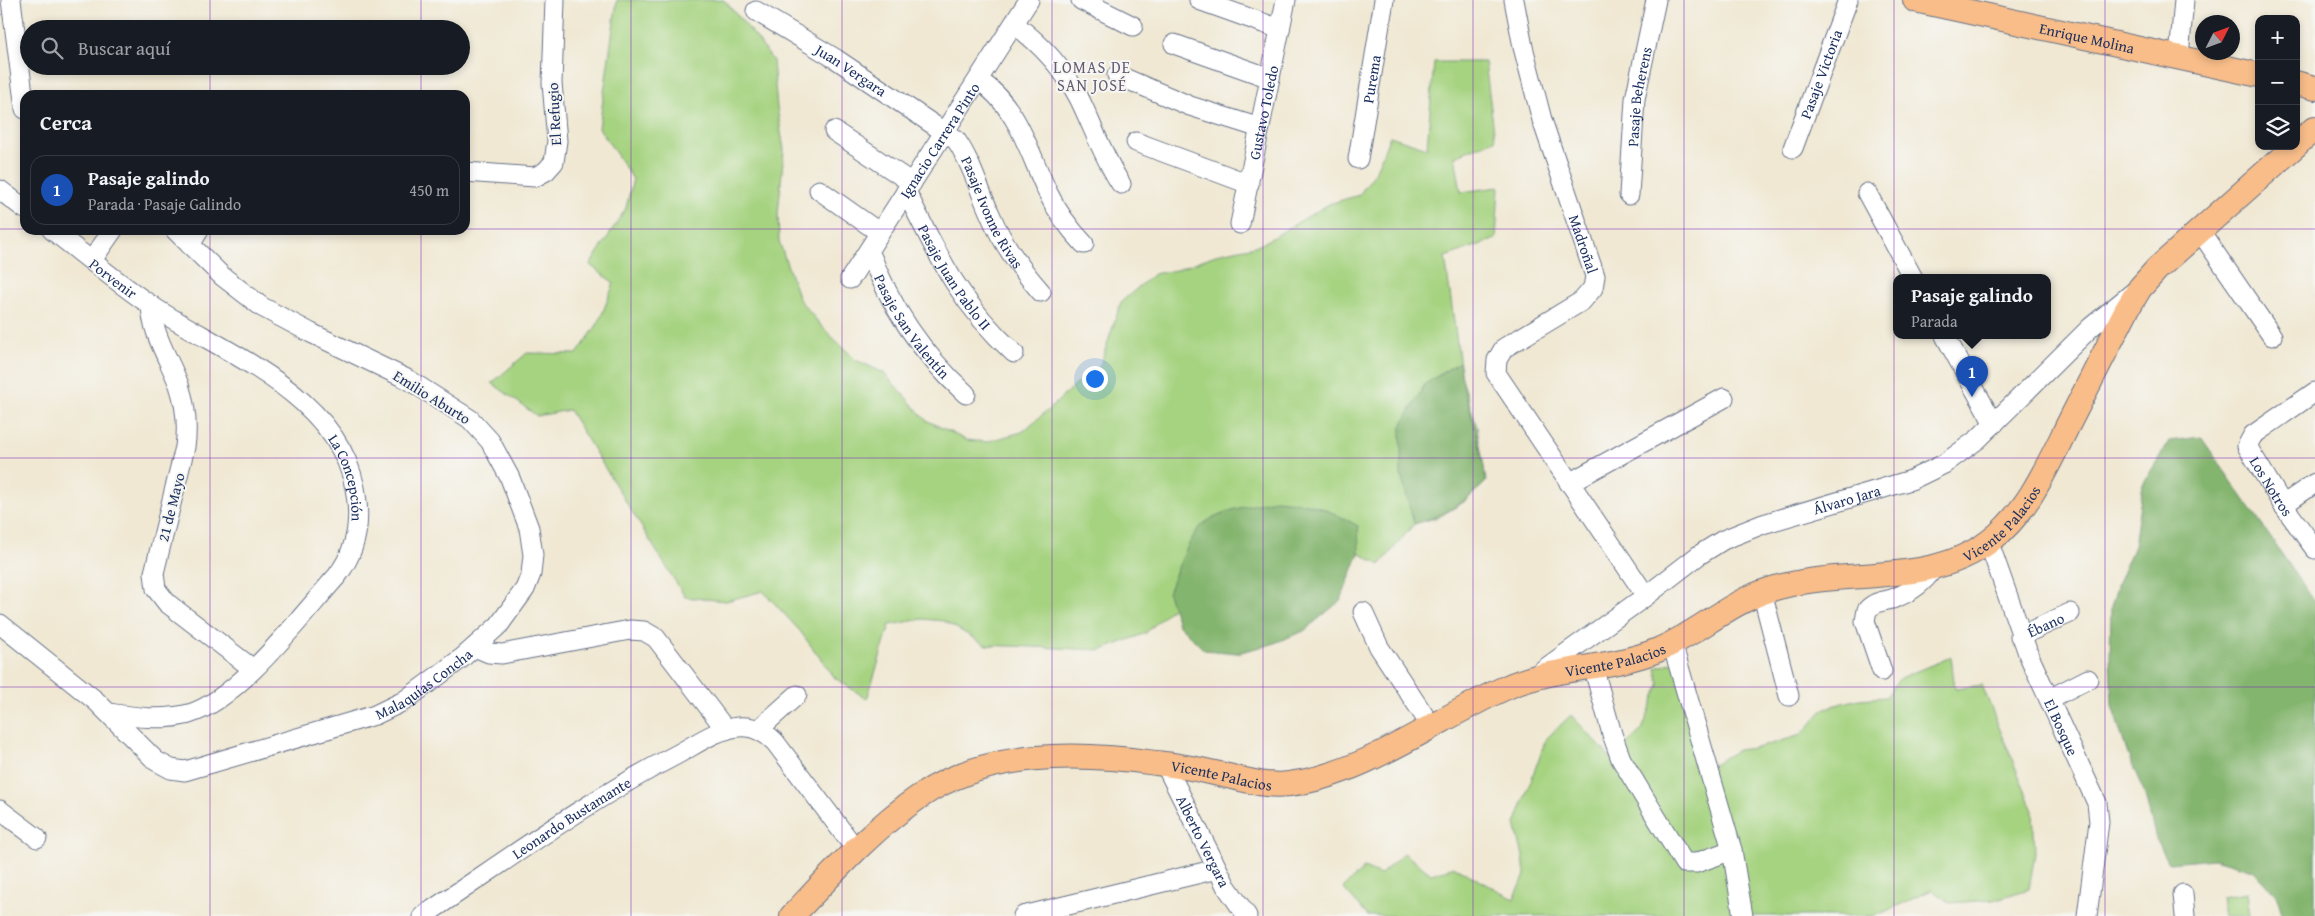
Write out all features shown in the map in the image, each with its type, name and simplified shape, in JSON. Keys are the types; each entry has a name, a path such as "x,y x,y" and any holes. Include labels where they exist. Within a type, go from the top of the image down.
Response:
{"main road":[{"name":"Enrique Molina","path":"1922,1 2255,74"},
{"path":"2300,85 2315,88"},
{"name":"Vicente Palacios","path":"2300,142 2315,128"},
{"name":"Vicente Palacios","path":"792,916 856,851 918,798 941,784 975,771 1036,758 1087,756 1165,764 1266,784 1292,784 1325,775 1363,761 1502,689 1531,678 1643,655 1672,644 1729,608 1762,592 1790,584 1934,568 1957,561 1989,543 2009,524 2031,494 2126,311 2140,288 2157,269 2291,150"}],"street":[{"path":"11,0 20,70"},
{"name":"El Refugio","path":"470,172 535,177 546,171 554,162 557,141 552,83 555,0"},
{"path":"1081,0 1134,26"},
{"path":"1199,0 1280,29"},
{"name":"Gustavo Toledo","path":"1240,224 1286,0"},
{"name":"Purema","path":"1358,159 1384,0"},
{"name":"Madroñal","path":"1514,0 1523,47 1542,120 1596,276 1593,288 1582,301 1504,348 1497,360 1496,373 1646,596"},
{"name":"Pasaje Beherens","path":"1629,195 1636,98 1656,0"},
{"name":"Pasaje Victoria","path":"1794,148 1848,0"},
{"path":"2179,57 2184,0"},
{"name":"Ignacio Carrera Pinto","path":"850,280 1014,24 1026,1"},
{"name":"Juan Vergara","path":"756,11 836,59 945,131"},
{"path":"1014,24 1044,49 1062,71 1079,98 1109,165 1121,184"},
{"path":"1174,44 1270,78"},
{"path":"21,75 23,90"},
{"path":"1117,75 1190,106 1260,128"},
{"path":"978,80 993,90 1009,109 1057,209 1084,244"},
{"path":"834,131 909,187"},
{"name":"Pasaje Ivonne Rivas","path":"945,131 961,147 1003,241 1041,292"},
{"path":"1136,142 1249,184"},
{"name":"Pasaje Juan Pablo II","path":"909,187 941,262 960,293 984,324 1014,353"},
{"path":"0,190 20,205"},
{"path":"819,190 880,233"},
{"path":"1867,193 1912,274"},
{"path":"2200,231 2272,336"},
{"name":"Porvenir","path":"59,235 151,304"},
{"path":"92,260 110,235"},
{"name":"Emilio Aburto","path":"194,238 222,276 262,307 428,390 463,412 490,442 510,478 524,510 532,542 533,565 525,589 513,606 491,633 475,647"},
{"name":"Pasaje San Valentín","path":"869,250 886,291 908,329 935,364 966,394"},
{"name":"Álvaro Jara","path":"1531,678 1646,596 1699,555 1736,534 1928,473 1962,452 1994,424 2091,327 2140,288"},
{"name":"La Concepción","path":"109,713 156,717 188,714 218,700 253,669 337,576 348,560 355,542 358,522 356,492 351,469 334,437 288,391 240,356 151,304"},
{"name":"21 de Mayo","path":"151,304 154,328 182,393 187,426 186,447 154,573 154,585 167,603 253,669"},
{"path":"1947,339 1994,424"},
{"name":"Los Notros","path":"2315,392 2252,435 2248,442 2249,450 2315,549"},
{"path":"1569,483 1724,398"},
{"path":"2284,504 2315,483"},
{"name":"El Bosque","path":"1989,543 2020,636 2097,803 2098,822 2087,916"},
{"path":"1882,671 1865,621 1867,610 1874,604 1895,598 1917,586 1934,568"},
{"path":"1762,592 1790,696"},
{"path":"1363,612 1379,647 1431,726"},
{"name":"Ébano","path":"2020,636 2070,614"},
{"name":"Malaquías Concha","path":"0,624 109,713 156,762 171,769 191,770 288,742 391,708 416,693 475,647 489,653 502,654 630,630 644,631 660,642 726,730"},
{"path":"1672,644 1732,850 1743,916"},
{"path":"1594,666 1612,734 1621,759 1684,863 1696,863 1732,850"},
{"path":"2049,699 2088,679"},
{"path":"758,730 798,695"},
{"path":"726,730 740,726 758,730 775,742 856,851"},
{"name":"Leonardo Bustamante","path":"423,916 586,805 634,777 726,730"},
{"name":"Alberto Vergara","path":"1165,764 1217,870 1247,916"},
{"path":"0,810 37,838"},
{"path":"1022,916 1217,870"},
{"path":"2183,894 2185,916"}],"green space":[{"path":"617,0 724,0 755,36 773,61 777,108 784,150 778,214 779,241 799,299 823,328 856,360 884,373 926,420 966,440 986,442 1022,432 1081,379 1100,366 1121,302 1154,274 1176,270 1221,253 1260,245 1329,204 1359,195 1375,173 1390,136 1427,148 1434,62 1485,62 1495,140 1455,156 1461,192 1499,187 1496,239 1445,257 1462,379 1477,427 1486,482 1464,502 1439,517 1414,524 1380,565 1359,553 1329,527 1173,607 1146,633 1102,650 986,645 944,621 922,619 890,625 867,699 835,678 800,631 763,591 726,601 685,597 569,410 537,416 492,383 527,353 577,354 599,322 614,283 590,265 626,208 633,179 599,128"},
{"path":"1459,362 1481,451 1486,482 1453,508 1414,524 1401,475 1401,427 1425,384"},
{"path":"2201,437 2315,602 2315,916 2283,916 2276,894 2253,870 2214,859 2169,863 2156,839 2144,792 2128,755 2112,706 2110,659 2111,607 2118,583 2134,546 2143,484 2169,441"},
{"path":"1274,500 1298,502 1318,507 1358,526 1359,553 1341,600 1304,631 1272,644 1237,653 1204,650 1178,624 1168,593 1183,557 1192,538 1202,525 1218,515"},
{"path":"1951,657 1955,689 1982,685 2033,811 2035,853 2029,889 1993,900 1950,903 1932,890 1875,916 1368,916 1343,888 1364,868 1380,875 1404,853 1431,874 1455,867 1514,899 1525,875 1523,856 1515,824 1546,739 1571,715 1611,758 1642,730 1659,685 1656,668 1676,661 1710,766 1738,750 1761,747 1801,735 1825,708 1859,699 1886,697 1900,678"},
{"path":"2247,893 2250,916 2224,916 2221,897"}],"place":[{"name":"Pasaje galindo","path":"1972,397"}],"district":[{"name":"LOMAS DE SAN JOSÉ","path":"1092,76"}]}
